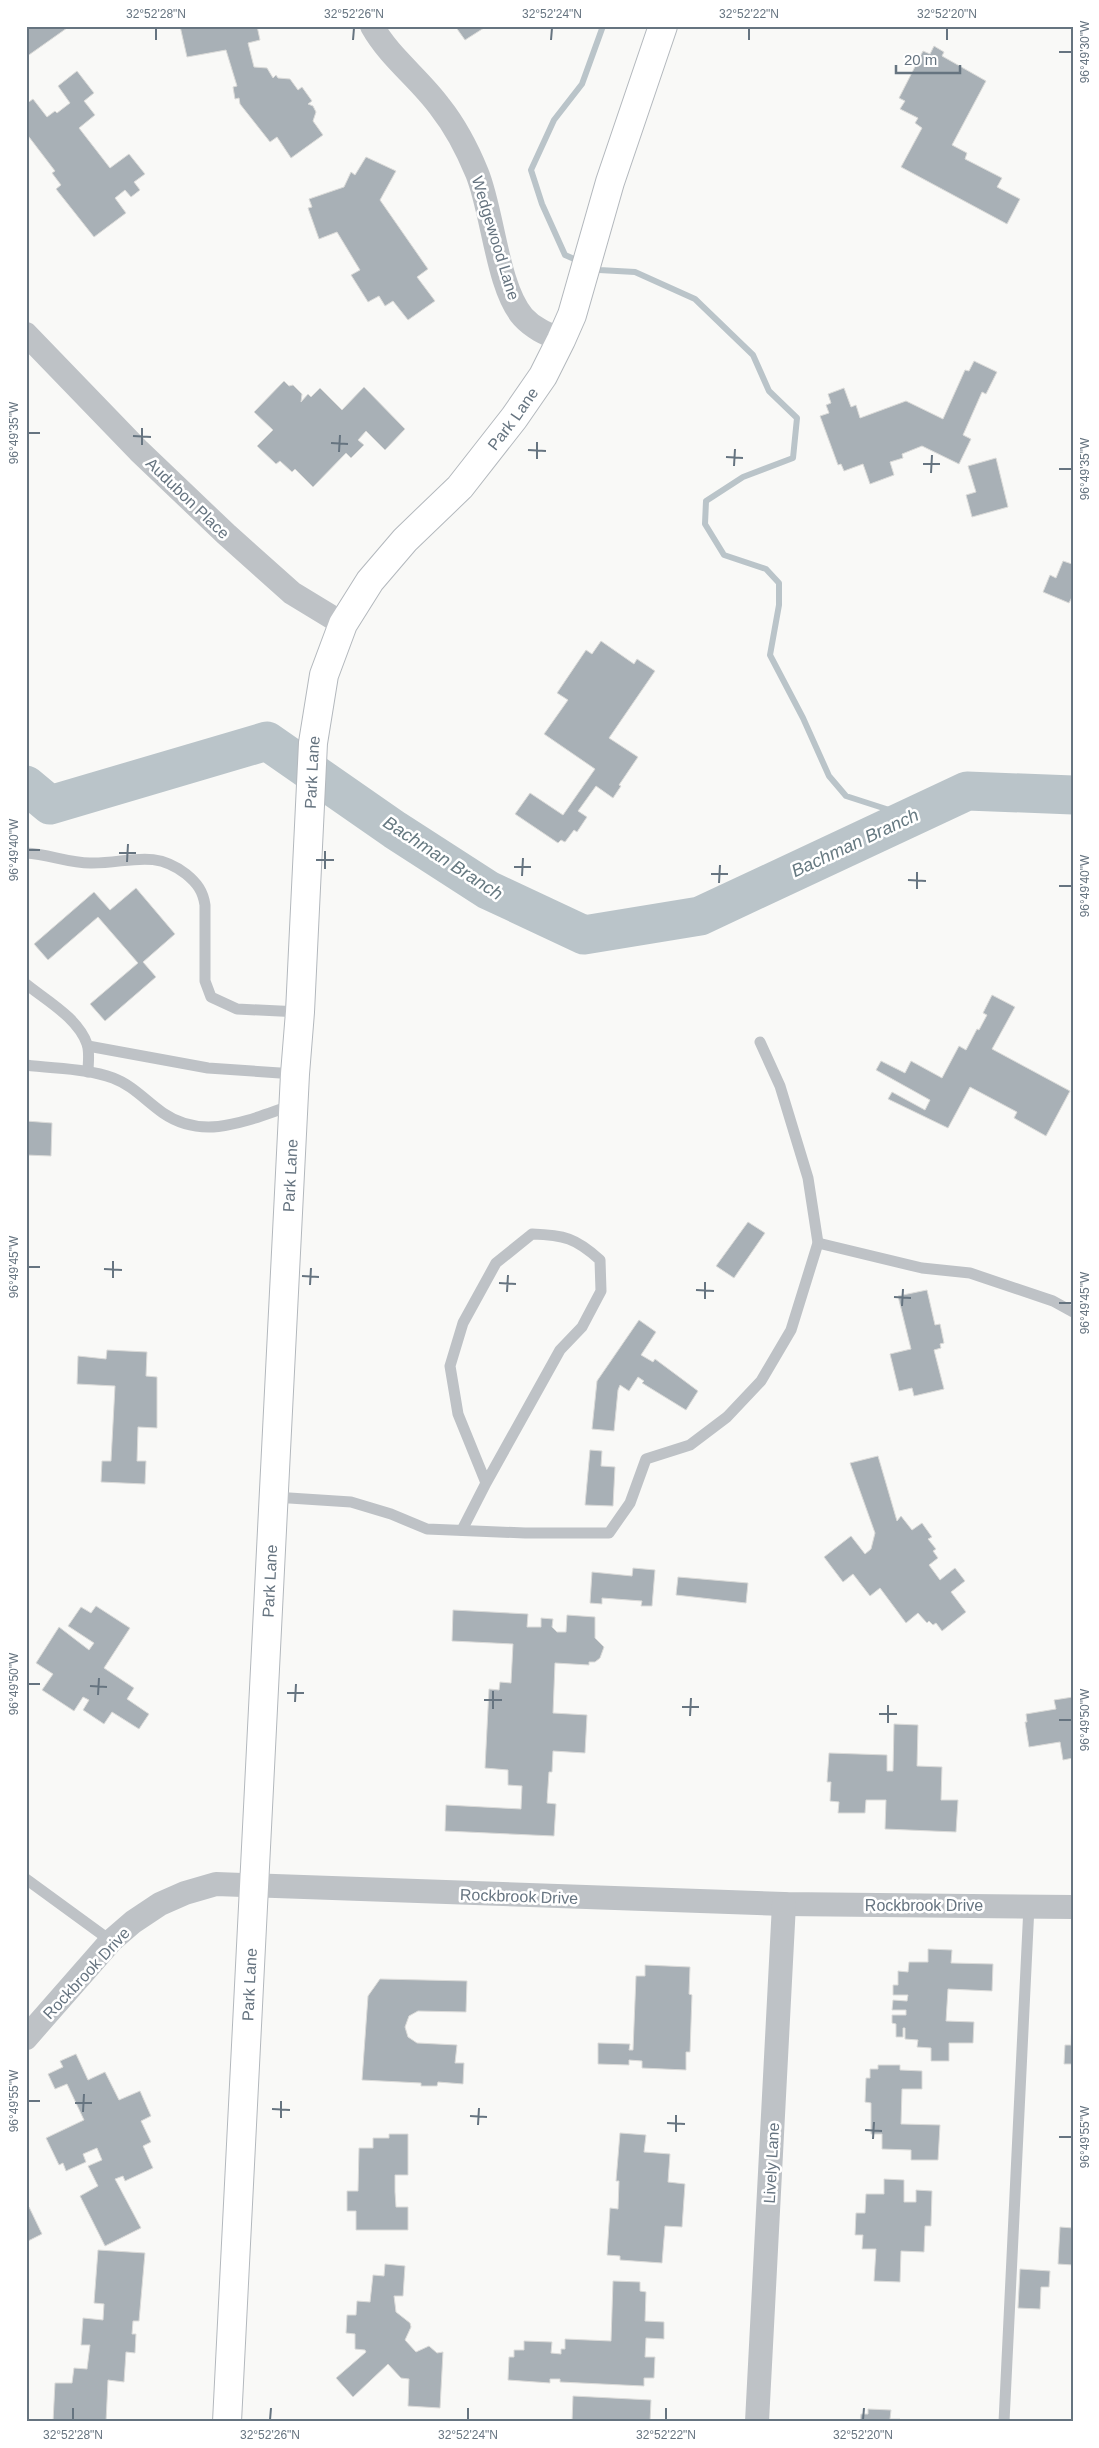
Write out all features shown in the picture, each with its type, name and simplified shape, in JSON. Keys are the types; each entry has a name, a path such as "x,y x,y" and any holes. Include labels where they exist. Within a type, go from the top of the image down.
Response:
{"street":[{"name":"Wedgewood Lane","path":"372,26 384,47 441,107 478,174 510,295 522,316 536,329 562,340"},
{"name":"Park Lane","path":"227,2422 313,743 324,675 343,624 370,581 405,540 460,487 514,418 543,376 562,340 580,288 610,182 663,26"},
{"name":"Audubon Place","path":"26,334 139,451 226,534 292,593 343,624"},
{"name":"Rockbrook Drive","path":"26,2038 111,1941 133,1922 160,1904 185,1893 216,1884 784,1904 1073,1907"},
{"name":"Lively Lane","path":"757,2422 784,1904"}],"lane":[{"path":"26,853 90,863 154,859 181,871 195,881 203,894 205,906 204,981 211,997 237,1009 300,1012"},
{"path":"26,984 64,1014 81,1032 88,1046 88,1072"},
{"path":"274,1497 351,1502 391,1514 427,1529 610,1533 630,1503 646,1459 690,1445 727,1417 761,1381 791,1330 818,1243 808,1178 780,1086 760,1042"},
{"path":"88,1046 208,1068 295,1074"},
{"path":"26,1065 88,1072 113,1078 128,1085 164,1114 196,1127 220,1128 294,1105"},
{"path":"462,1530 560,1350 582,1327 601,1291 600,1260 582,1244 557,1235 532,1234 496,1263 463,1323 450,1366 458,1414 486,1483"},
{"path":"818,1243 922,1268 970,1273 1053,1301 1073,1312"},
{"path":"26,1878 111,1941"},
{"path":"1004,2422 1030,1906"}],"building":[{"path":"26,26 66,26 67,28 26,57"},
{"path":"180,26 257,26 260,40 248,43 254,67 267,68 273,78 276,75 278,78 290,79 298,90 302,87 312,101 308,104 313,106 316,112 313,121 323,135 291,158 277,137 270,142 240,104 239,98 235,99 233,87 237,86 226,50 187,57"},
{"path":"455,26 487,26 465,40"},
{"path":"934,46 944,52 942,56 986,81 952,145 967,153 965,159 1002,178 997,187 1020,199 1007,224 901,167 922,128 915,123 918,118 900,109 905,101 899,98 923,51 930,54"},
{"path":"77,71 94,93 84,101 95,115 79,128 110,168 129,154 145,174 134,182 140,190 131,197 125,190 115,198 126,213 94,237 56,189 61,185 52,173 55,171 26,133 26,104 33,99 47,117 55,111 57,113 70,103 58,86"},
{"path":"366,157 396,171 380,200 428,269 417,277 435,301 408,320 393,301 385,306 379,296 368,302 351,275 360,270 337,232 319,239 308,208 312,207 309,199 344,187 351,172 355,175"},
{"path":"974,361 997,372 986,394 982,392 963,435 971,439 959,464 922,446 902,454 903,458 890,462 894,475 870,484 863,464 844,471 841,464 838,465 820,416 829,413 826,405 831,403 828,394 844,388 851,407 856,405 860,418 906,401 943,419 965,370 969,371"},
{"path":"284,381 289,386 293,385 302,394 301,402 308,394 311,397 320,388 342,410 364,387 405,429 385,450 366,431 358,440 364,445 351,458 346,453 313,487 295,469 292,472 280,461 276,464 257,446 273,430 254,412"},
{"path":"996,458 1008,507 972,517 966,495 976,492 968,466"},
{"path":"1063,561 1072,564 1073,562 1073,595 1069,603 1043,592 1050,575 1056,578"},
{"path":"601,641 634,664 637,659 655,671 609,738 638,757 619,785 621,786 613,798 596,786 578,811 587,817 577,832 574,830 565,842 561,840 558,843 515,814 530,793 563,815 595,769 544,734 568,700 557,693 586,650 592,654"},
{"path":"136,888 175,934 143,962 156,977 105,1021 90,1004 138,963 98,917 48,960 34,944 94,892 110,910"},
{"path":"992,995 1015,1007 992,1049 1070,1091 1046,1136 1014,1118 1017,1112 970,1087 948,1128 888,1099 892,1092 925,1110 930,1100 876,1070 881,1061 905,1073 911,1061 942,1078 959,1046 966,1050 977,1029 979,1030 987,1015 983,1013"},
{"path":"26,1121 52,1123 51,1156 26,1155"},
{"path":"748,1222 765,1233 734,1278 716,1266"},
{"path":"927,1290 935,1325 940,1324 944,1343 940,1344 941,1348 934,1350 944,1389 914,1396 912,1388 899,1391 890,1354 911,1349 898,1296"},
{"path":"639,1320 656,1332 641,1355 653,1362 655,1359 698,1391 686,1410 642,1383 644,1381 638,1377 629,1391 620,1385 614,1431 592,1429 597,1381"},
{"path":"107,1350 147,1352 146,1376 157,1377 157,1428 138,1427 137,1461 146,1461 145,1484 101,1482 102,1461 111,1461 115,1386 77,1384 78,1356 106,1359"},
{"path":"590,1450 602,1451 601,1466 615,1467 613,1506 585,1505"},
{"path":"878,1456 897,1521 901,1516 912,1530 922,1523 932,1537 928,1539 936,1549 933,1551 938,1558 929,1565 940,1580 955,1568 965,1581 951,1592 966,1612 942,1631 936,1623 933,1625 929,1621 927,1623 918,1613 906,1623 880,1588 870,1596 853,1574 843,1582 824,1557 851,1536 865,1554 871,1549 875,1533 850,1463"},
{"path":"633,1568 655,1570 652,1606 641,1606 642,1601 602,1598 602,1604 590,1603 592,1572 632,1576"},
{"path":"678,1577 748,1583 746,1603 676,1595"},
{"path":"96,1606 130,1628 104,1668 134,1688 127,1699 149,1714 139,1729 112,1712 104,1724 83,1710 89,1700 83,1697 74,1711 42,1690 53,1674 36,1663 59,1627 89,1650 94,1643 68,1626 81,1607 91,1613"},
{"path":"453,1610 528,1614 527,1627 541,1627 541,1618 553,1619 552,1627 557,1632 566,1632 567,1615 595,1617 595,1638 604,1647 600,1658 595,1662 589,1662 589,1665 555,1663 553,1713 587,1715 585,1753 553,1751 552,1772 549,1772 547,1803 556,1804 554,1836 445,1831 446,1805 521,1809 522,1786 508,1785 508,1770 485,1768 489,1689 499,1690 500,1682 511,1683 513,1644 452,1641"},
{"path":"1073,1697 1073,1758 1063,1760 1060,1742 1029,1747 1025,1722 1027,1722 1026,1714 1056,1709 1054,1700"},
{"path":"894,1724 918,1725 917,1766 942,1767 941,1800 958,1800 956,1832 885,1829 886,1800 866,1800 865,1813 838,1813 839,1802 830,1801 831,1782 827,1782 829,1753 887,1755 887,1771 893,1771"},
{"path":"928,1949 952,1950 951,1963 993,1964 992,1991 948,1989 946,2021 974,2022 973,2043 949,2043 949,2061 931,2061 931,2048 917,2047 918,2040 905,2039 905,2028 903,2028 903,2037 896,2037 896,2024 892,2023 892,2015 906,2015 906,2010 892,2010 893,2000 907,2001 908,1995 893,1995 893,1985 898,1985 898,1971 908,1972 909,1962 928,1962"},
{"path":"645,1965 690,1967 689,1994 692,1995 690,2052 686,2052 686,2070 642,2068 642,2061 629,2060 629,2065 598,2064 598,2043 630,2044 629,2050 633,2050 636,1976 645,1976"},
{"path":"380,1979 467,1981 466,2012 418,2011 409,2016 405,2027 408,2037 417,2043 457,2045 455,2063 464,2063 463,2084 438,2082 437,2086 421,2086 421,2083 362,2080 368,1996"},
{"path":"1073,1998 1073,2064 1064,2064 1065,2045 1071,2045"},
{"path":"76,2054 88,2080 105,2072 119,2100 140,2091 151,2116 141,2121 151,2142 143,2146 153,2168 125,2181 123,2176 115,2179 141,2228 105,2246 80,2196 98,2186 88,2166 102,2160 97,2148 83,2154 86,2162 66,2171 63,2163 59,2165 46,2138 84,2120 67,2084 55,2089 48,2074 63,2067 60,2061"},
{"path":"878,2065 900,2065 900,2070 922,2071 922,2089 902,2089 901,2124 940,2125 938,2160 911,2160 911,2150 882,2149 882,2134 871,2134 871,2103 865,2102 866,2078 870,2078 870,2069 878,2069"},
{"path":"620,2133 646,2135 644,2152 670,2154 668,2182 685,2184 682,2227 665,2226 662,2263 620,2260 620,2256 607,2255 610,2208 618,2209 619,2181 616,2181"},
{"path":"389,2134 408,2134 408,2175 395,2175 395,2192 396,2207 408,2207 408,2230 356,2230 356,2211 347,2211 347,2191 358,2191 359,2148 373,2148 373,2138 389,2138"},
{"path":"884,2179 904,2180 904,2202 916,2202 916,2190 932,2191 931,2226 925,2226 924,2252 901,2251 900,2282 874,2281 876,2249 862,2249 863,2235 855,2235 856,2213 865,2213 866,2194 884,2194"},
{"path":"29,2207 42,2234 26,2242 26,2208"},
{"path":"1060,2227 1073,2228 1073,2265 1058,2264"},
{"path":"98,2250 145,2253 139,2321 133,2321 132,2334 136,2334 135,2353 126,2352 124,2382 108,2380 106,2422 53,2422 55,2383 72,2383 74,2368 87,2369 90,2345 81,2345 83,2318 103,2320 104,2304 94,2303"},
{"path":"385,2264 405,2266 403,2296 394,2296 396,2312 410,2323 411,2327 405,2340 416,2352 429,2346 437,2353 443,2352 440,2408 408,2406 409,2379 401,2378 388,2364 353,2397 336,2378 366,2352 365,2350 355,2349 355,2334 346,2333 347,2315 356,2315 357,2301 370,2302 373,2275 384,2276"},
{"path":"1020,2269 1050,2271 1049,2287 1041,2287 1040,2309 1018,2308"},
{"path":"613,2281 640,2282 640,2291 646,2292 645,2321 664,2322 664,2339 646,2338 645,2357 655,2357 654,2378 644,2378 644,2386 560,2382 560,2379 550,2379 550,2383 508,2380 509,2357 514,2357 514,2350 524,2350 524,2341 552,2342 551,2353 561,2354 561,2349 565,2349 565,2339 611,2341"},
{"path":"573,2396 651,2400 650,2422 572,2422"},
{"path":"868,2409 891,2410 890,2419 900,2419 900,2422 860,2422 861,2414 868,2414"}],"waterway":[{"path":"581,262 565,255 542,204 531,170 554,120 582,84 603,26"},
{"path":"592,267 599,270 635,272 695,299 753,355 769,391 797,418 793,458 743,477 706,501 705,524 724,555 766,569 779,583 779,605 770,655 803,718 829,776 846,796 911,817"},
{"name":"Bachman Branch","path":"26,785 50,805 267,741 395,830 488,890 584,935 700,916 967,791 1073,795"}]}
